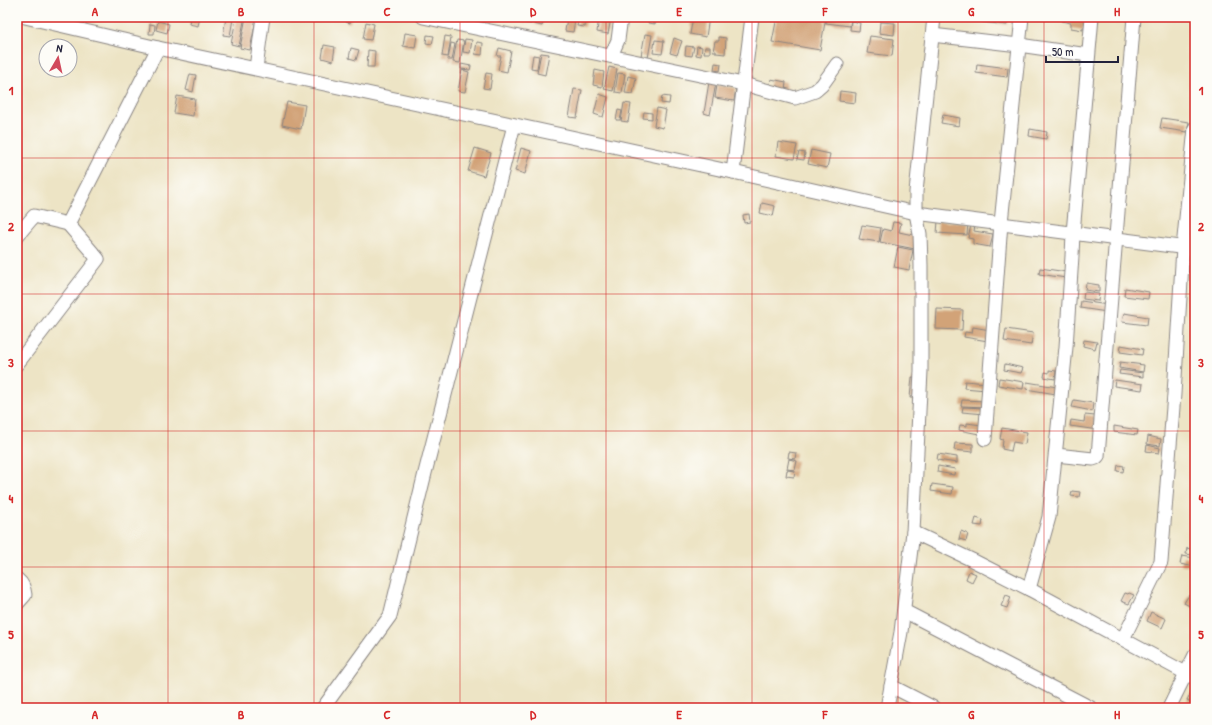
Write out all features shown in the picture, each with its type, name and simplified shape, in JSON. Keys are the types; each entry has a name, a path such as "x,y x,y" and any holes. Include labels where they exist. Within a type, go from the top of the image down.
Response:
{"street":[{"path":"25,17 158,48 256,68 916,213 1189,248"},
{"path":"256,68 262,17"},
{"path":"423,17 743,84 795,98 815,91 822,85 837,64"},
{"path":"611,56 618,40 621,17"},
{"path":"733,172 752,17"},
{"path":"887,708 904,611 913,532 921,371 921,265 920,234 916,213 916,192 934,17"},
{"path":"985,439 1001,223 1022,17"},
{"path":"1029,589 1049,517 1056,455 1066,347 1073,233 1092,17"},
{"path":"1056,455 1093,459 1098,456 1134,17"},
{"path":"932,35 1019,45 1088,56"},
{"path":"68,224 158,48"},
{"path":"323,708 390,616 423,480 514,125"},
{"path":"1123,639 1161,562 1174,394 1189,248 1195,128"},
{"path":"17,236 34,216 68,224 98,259 17,364"},
{"path":"913,532 1029,589 1191,675"},
{"path":"17,579 24,587 25,595 17,604"},
{"path":"904,611 1091,708"},
{"path":"1169,708 1191,675 1195,656"},
{"path":"891,686 934,708"}],"building":[{"path":"190,17 200,17 198,26 189,24"},
{"path":"246,17 256,19 250,50 240,48"},
{"path":"346,17 351,17 350,23 346,22"},
{"path":"524,17 532,17 531,24 523,22"},
{"path":"535,17 544,17 542,26 534,24"},
{"path":"579,17 586,18 585,27 577,26"},
{"path":"599,17 611,18 608,34 597,32"},
{"path":"649,17 657,17 655,24 648,23"},
{"path":"670,17 680,17 679,21 670,20"},
{"path":"680,17 688,17 688,20 680,19"},
{"path":"693,17 709,17 706,37 690,34"},
{"path":"777,17 826,17 820,50 772,42"},
{"path":"827,17 851,17 850,26 826,23"},
{"path":"885,17 896,17 895,20 885,19"},
{"path":"983,17 1008,17 1007,25 982,22"},
{"path":"1061,17 1086,17 1088,27 1083,27 1083,30 1071,28 1071,23 1061,21"},
{"path":"226,18 233,19 230,36 223,35"},
{"path":"567,18 575,20 573,32 565,31"},
{"path":"236,19 244,21 239,46 231,44"},
{"path":"158,21 169,24 167,33 156,30"},
{"path":"851,21 860,23 859,31 850,30"},
{"path":"366,22 374,24 371,40 363,39"},
{"path":"880,22 895,23 894,35 879,33"},
{"path":"150,24 155,25 154,34 149,34"},
{"path":"405,33 417,35 415,48 403,46"},
{"path":"645,34 652,35 648,58 641,56"},
{"path":"427,35 434,36 432,44 426,43"},
{"path":"445,36 451,37 448,57 442,56"},
{"path":"870,36 894,39 892,56 867,53"},
{"path":"719,37 726,38 725,54 716,53 716,51 713,51 715,41 719,41"},
{"path":"674,38 682,41 677,55 670,53"},
{"path":"465,39 472,40 470,53 463,52"},
{"path":"457,40 464,41 460,63 453,62"},
{"path":"655,40 664,41 662,54 653,53"},
{"path":"477,42 483,43 482,55 475,54"},
{"path":"451,43 455,44 452,60 448,60"},
{"path":"324,45 335,47 333,61 322,58"},
{"path":"686,46 694,47 692,56 685,55"},
{"path":"697,46 702,47 701,56 696,55"},
{"path":"705,47 710,47 710,53 704,53"},
{"path":"351,48 359,50 356,60 349,58"},
{"path":"499,48 511,51 507,72 498,70 501,56 497,56"},
{"path":"368,50 375,51 374,67 367,67"},
{"path":"541,53 549,54 545,75 537,73"},
{"path":"533,55 539,56 537,69 531,68"},
{"path":"715,63 721,64 720,71 714,70"},
{"path":"461,64 471,66 470,70 461,69"},
{"path":"977,64 1008,68 1007,77 976,73"},
{"path":"609,67 617,69 613,91 604,89"},
{"path":"462,70 469,72 465,92 458,91"},
{"path":"595,70 604,72 602,87 593,85"},
{"path":"486,73 492,74 490,89 483,88"},
{"path":"618,73 625,74 622,93 615,92"},
{"path":"190,74 196,75 193,92 186,90"},
{"path":"628,76 636,78 633,94 625,93"},
{"path":"771,79 786,82 785,92 769,89"},
{"path":"709,82 716,83 710,115 704,113"},
{"path":"717,85 736,88 734,101 715,98"},
{"path":"574,89 582,90 577,118 569,117"},
{"path":"840,91 856,93 855,103 839,101"},
{"path":"599,94 608,97 603,117 594,114"},
{"path":"177,96 195,99 193,116 174,113"},
{"path":"662,96 670,97 669,104 661,103"},
{"path":"287,102 305,105 301,129 282,125"},
{"path":"624,103 631,104 628,122 621,121"},
{"path":"657,108 666,110 663,128 654,126"},
{"path":"618,110 622,111 620,120 616,120"},
{"path":"644,112 652,113 652,119 643,118"},
{"path":"943,115 960,118 959,126 941,123"},
{"path":"1162,118 1189,122 1187,132 1160,128"},
{"path":"1030,129 1047,132 1046,139 1029,136"},
{"path":"778,142 797,145 794,159 776,156"},
{"path":"475,148 491,153 484,176 468,171"},
{"path":"521,148 531,151 525,174 515,171"},
{"path":"811,150 830,154 827,168 808,164"},
{"path":"799,152 805,153 804,160 797,159"},
{"path":"762,203 775,206 773,216 760,213"},
{"path":"749,214 750,222 744,223 743,215"},
{"path":"938,221 968,223 967,235 937,233"},
{"path":"893,222 901,223 899,232 918,236 915,249 880,242 883,229 891,231"},
{"path":"862,225 881,228 879,242 859,239"},
{"path":"971,225 975,226 974,231 993,234 990,247 973,244 973,239 968,238"},
{"path":"898,247 913,250 909,270 894,267"},
{"path":"1040,268 1067,272 1066,278 1039,274"},
{"path":"1086,283 1099,285 1099,292 1085,290"},
{"path":"1125,288 1149,292 1148,299 1124,296"},
{"path":"1084,292 1099,294 1098,301 1083,299"},
{"path":"1081,301 1108,305 1107,312 1080,308"},
{"path":"937,309 963,310 962,330 936,329"},
{"path":"1124,313 1148,317 1147,325 1122,322"},
{"path":"973,327 990,330 988,341 964,337 965,332 972,333"},
{"path":"1006,329 1033,333 1031,345 1004,341"},
{"path":"1084,340 1097,342 1095,349 1083,346"},
{"path":"1121,345 1143,349 1142,355 1120,352"},
{"path":"1120,362 1144,365 1143,372 1119,368"},
{"path":"1005,364 1023,368 1021,373 1004,370"},
{"path":"1049,370 1056,371 1055,379 1044,377 1045,372 1049,373"},
{"path":"1120,370 1143,373 1143,377 1119,374"},
{"path":"912,377 920,378 918,398 910,398"},
{"path":"999,378 1024,382 1023,389 998,385"},
{"path":"1115,380 1143,384 1142,390 1114,386"},
{"path":"965,381 987,383 986,390 964,388"},
{"path":"1027,382 1057,387 1056,394 1026,389"},
{"path":"962,400 986,401 986,407 961,406"},
{"path":"1074,400 1093,403 1092,411 1072,407"},
{"path":"963,407 985,408 985,414 962,412"},
{"path":"1085,415 1095,416 1094,423 1099,424 1098,430 1070,426 1071,420 1084,422"},
{"path":"967,423 981,425 979,434 959,430 960,425 967,426"},
{"path":"1114,426 1138,430 1137,435 1114,432"},
{"path":"1002,428 1027,432 1025,444 1013,442 1011,451 1002,449 1003,440 1000,439"},
{"path":"1148,436 1161,439 1160,446 1147,444"},
{"path":"955,443 973,444 973,452 954,450"},
{"path":"1147,445 1160,448 1159,453 1146,451"},
{"path":"789,452 796,453 795,459 788,458"},
{"path":"938,454 957,457 957,463 937,460"},
{"path":"789,459 797,461 795,470 787,469"},
{"path":"1118,465 1124,466 1123,472 1117,471"},
{"path":"938,466 955,469 954,475 937,472"},
{"path":"787,470 795,471 794,477 786,476"},
{"path":"932,484 953,487 952,494 931,491"},
{"path":"1072,491 1080,492 1079,497 1071,496"},
{"path":"976,518 983,520 982,526 974,525"},
{"path":"961,531 968,534 966,541 959,539"},
{"path":"1187,548 1194,550 1193,555 1186,554"},
{"path":"1182,556 1195,558 1195,567 1180,564"},
{"path":"969,571 976,574 972,582 966,579"},
{"path":"1125,593 1134,595 1129,604 1121,601"},
{"path":"1006,595 1011,597 1007,608 1001,606"},
{"path":"1189,595 1195,598 1195,609 1184,603"},
{"path":"1151,612 1166,619 1162,628 1147,621"},
{"path":"1195,685 1195,704 1187,700"}]}
